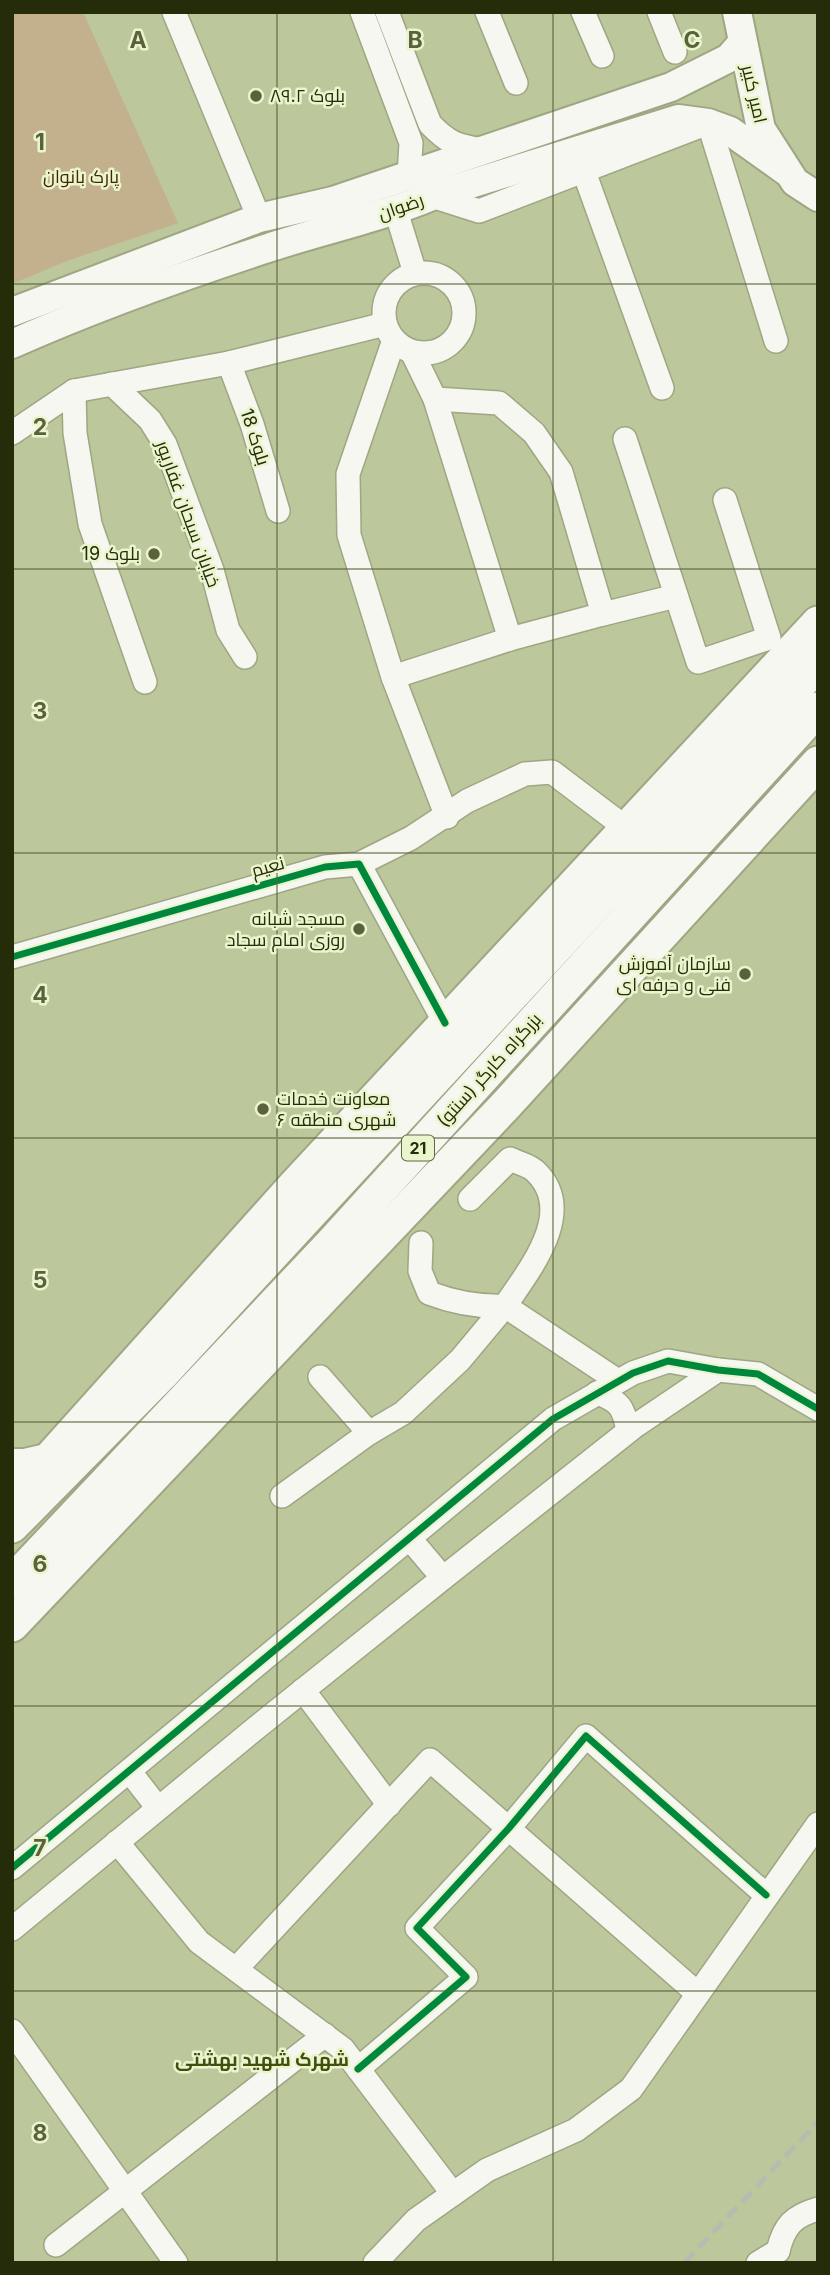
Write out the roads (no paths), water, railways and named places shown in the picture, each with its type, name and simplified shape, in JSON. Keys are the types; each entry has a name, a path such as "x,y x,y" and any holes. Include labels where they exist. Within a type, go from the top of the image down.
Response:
{"highway":[{"path":"12,1494 51,1457 286,1195 818,622"},
{"name":"بزرگراه کارگر (سنتو)","path":"12,1526 162,1374 818,664"},
{"name":"بزرگراه کارگر (سنتو)","path":"12,1582 331,1244 818,709"},
{"path":"12,1625 506,1105 818,763"}],"main road":[{"name":"امیر کبیر","path":"737,12 761,129 795,183 818,197"},
{"name":"رضوان","path":"12,312 259,218 332,201 671,87 729,58 742,43"},
{"path":"671,87 683,93 689,100 687,109 678,119"},
{"name":"رضوان","path":"12,344 61,322 268,247 396,211 432,196 678,119 730,131 786,171"},
{"path":"12,1463 51,1457"}],"street":[{"path":"174,12 259,218"},
{"path":"362,12 411,143 409,176"},
{"path":"387,12 430,124 443,138 460,147 482,149"},
{"path":"487,12 516,83"},
{"path":"583,12 603,56"},
{"path":"659,12 675,52"},
{"path":"432,196 479,211 583,169 709,124 776,341"},
{"path":"583,169 662,387"},
{"path":"396,211 415,273"},
{"path":"12,433 74,391 229,363 397,339 436,352 457,338 465,314 458,291 440,275 415,273 396,283 384,302 397,339 435,399 510,639"},
{"path":"397,339 348,474 348,535 393,677 447,817"},
{"name":"بلوک 18","path":"229,363 252,424 278,511"},
{"name":"خیابان سبحان غفارپور","path":"112,384 150,420 165,444 212,570 228,630 246,657"},
{"path":"74,391 75,433 90,524 145,682"},
{"path":"435,399 499,403 534,433 561,472 603,614"},
{"path":"625,439 698,662 769,638 725,500"},
{"path":"393,677 510,639 676,596"},
{"path":"445,1023 359,864 447,817 467,801 525,774 552,772 626,828"},
{"name":"نعیم","path":"12,957 325,867 359,864"},
{"path":"282,1496 369,1433 403,1413 460,1360 505,1306 540,1252 550,1226 550,1191 534,1170 510,1159 470,1199"},
{"path":"421,1243 420,1271 429,1293 452,1302 483,1307 505,1306 618,1381"},
{"path":"12,1868 553,1419 618,1381 668,1361 758,1374 818,1409"},
{"path":"12,1929 303,1690 628,1431 718,1370"},
{"path":"320,1377 369,1433"},
{"path":"597,1393 611,1398 625,1411 628,1431"},
{"path":"410,1539 443,1578"},
{"path":"303,1690 389,1805"},
{"path":"358,2069 466,1977 417,1928 509,1828 586,1736 766,1895"},
{"path":"236,1969 430,1760 698,1994"},
{"path":"130,1772 159,1808"},
{"path":"375,2263 416,2220 487,2170 576,2130 631,2090 818,1824"},
{"path":"117,1842 199,1942 343,2049 453,2194"},
{"path":"12,2031 176,2263"},
{"path":"56,2245 325,2035"},
{"path":"758,2263 785,2257 781,2236 790,2222 816,2208"}],"railway":[{"path":"684,2263 818,2122"}],"place":[{"name":"بلوک ۸۹.۲","path":"256,96"},
{"name":"بلوک 19","path":"154,554"},
{"name":"مسجد شبانه روزی امام سجاد","path":"359,929"},
{"name":"سازمان آموزش فنی و حرفه ای","path":"745,974"},
{"name":"معاونت خدمات شهری منطقه ۶","path":"263,1109"}],"district":[{"name":"شهرک شهید بهشتی","path":"262,2059"}],"park label":[{"name":"پارک بانوان","path":"81,177"}]}
